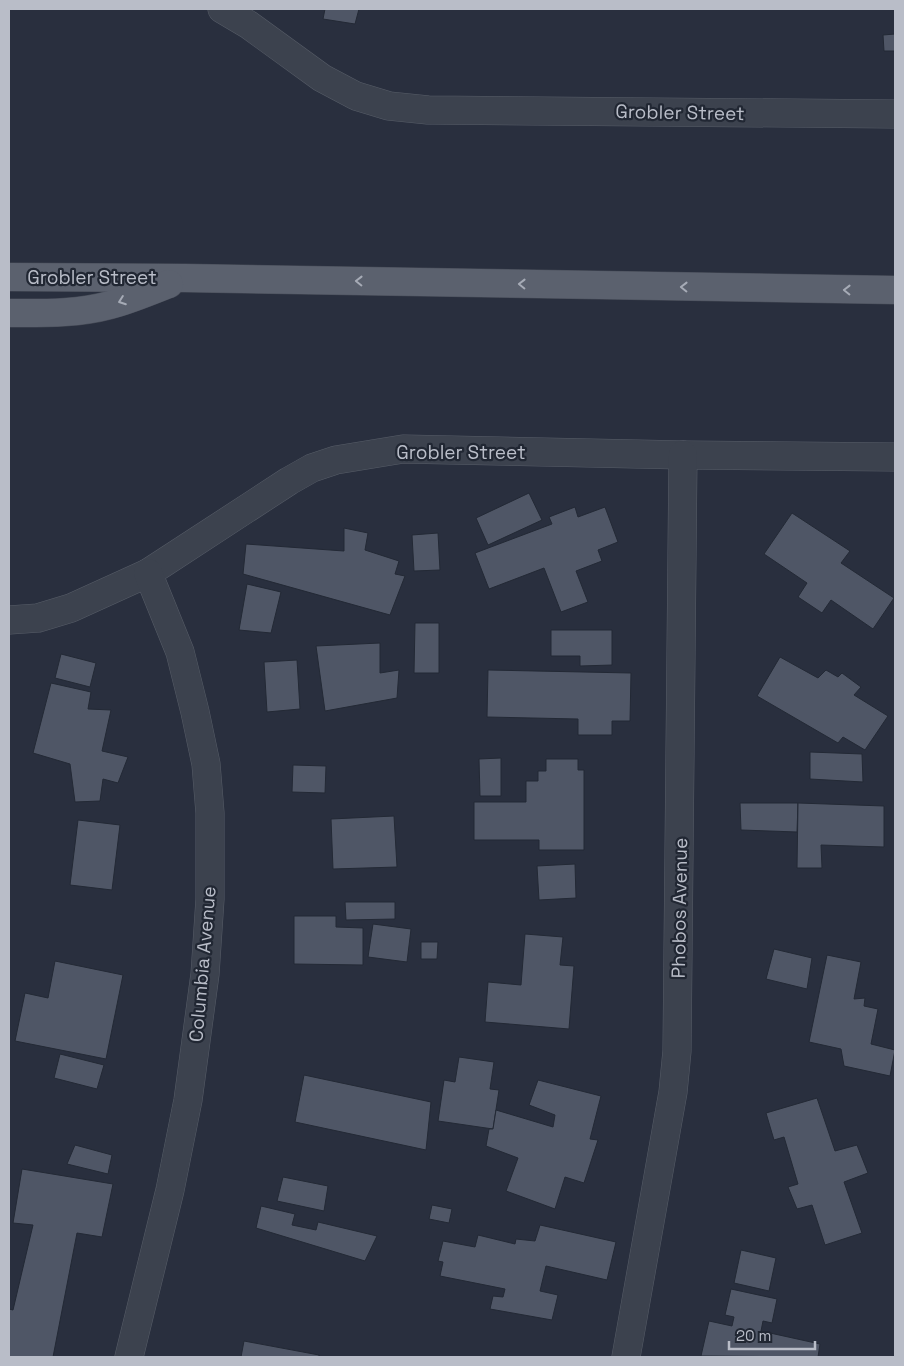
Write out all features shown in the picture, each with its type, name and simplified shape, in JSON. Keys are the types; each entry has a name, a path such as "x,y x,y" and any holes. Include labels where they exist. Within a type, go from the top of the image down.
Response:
{"main road":[{"name":"Grobler Street","path":"9,277 184,278 895,290"},
{"path":"9,313 63,313 111,305 184,278"}],"street":[{"name":"Grobler Street","path":"222,9 249,25 322,78 356,96 389,106 428,110 895,114"},
{"name":"Grobler Street","path":"9,620 38,618 63,610 148,573 289,481 312,468 336,460 403,449 895,457"},
{"name":"Phobos Avenue","path":"626,1357 672,1092 677,1051 683,455"},
{"name":"Columbia Avenue","path":"129,1357 170,1190 188,1100 205,974 210,899 210,812 206,764 180,652 148,573"}],"building":[{"path":"325,9 359,9 355,24 323,19"},
{"path":"895,34 895,51 884,51 883,35"},
{"path":"529,493 542,520 488,545 476,518"},
{"path":"575,507 578,517 605,507 618,542 598,550 602,561 576,571 588,602 561,612 544,568 489,589 475,553 552,524 549,517"},
{"path":"792,513 850,551 841,563 894,598 873,629 831,600 822,613 798,597 807,583 764,554"},
{"path":"344,528 368,533 365,550 399,561 395,574 405,576 390,615 243,574 246,544 344,551"},
{"path":"438,533 440,570 414,571 412,535"},
{"path":"247,584 281,592 271,633 239,630"},
{"path":"415,623 439,623 439,673 414,673"},
{"path":"551,630 612,630 612,665 580,666 580,656 551,656"},
{"path":"380,643 380,673 399,670 397,698 325,711 316,646"},
{"path":"61,654 96,663 90,687 55,678"},
{"path":"780,657 818,678 826,670 838,677 842,673 861,687 854,695 888,716 865,750 843,737 838,743 757,696"},
{"path":"297,660 300,709 267,712 264,662"},
{"path":"488,670 631,673 630,721 612,721 612,735 578,735 578,719 487,717"},
{"path":"51,683 91,692 88,709 111,710 102,751 128,757 118,783 103,779 100,801 75,802 70,764 33,753"},
{"path":"810,752 862,754 863,782 810,779"},
{"path":"501,758 501,796 480,796 479,759"},
{"path":"546,759 578,759 578,770 584,770 584,850 539,850 539,840 474,840 474,802 526,802 526,781 538,781 538,771 546,771"},
{"path":"293,765 326,766 325,793 292,792"},
{"path":"740,803 798,803 797,832 741,830"},
{"path":"798,803 884,806 884,847 821,845 822,868 797,868"},
{"path":"394,816 397,867 333,869 331,819"},
{"path":"78,820 120,825 112,890 70,885"},
{"path":"575,864 576,898 539,900 537,866"},
{"path":"345,902 395,902 395,919 346,920"},
{"path":"294,916 336,916 336,927 363,928 363,965 294,964"},
{"path":"373,924 411,929 407,962 368,957"},
{"path":"525,934 563,937 560,965 574,966 569,1029 485,1022 488,982 521,985"},
{"path":"421,942 438,942 437,959 421,959"},
{"path":"774,949 812,958 807,989 766,979"},
{"path":"827,955 861,962 854,999 865,998 864,1006 878,1009 871,1044 895,1050 890,1076 844,1066 841,1049 809,1042"},
{"path":"55,961 123,975 106,1059 15,1041 25,993 48,998"},
{"path":"60,1054 104,1065 97,1089 54,1078"},
{"path":"459,1057 494,1062 490,1089 499,1090 493,1129 438,1121 444,1080 455,1082"},
{"path":"304,1075 431,1102 426,1150 295,1122"},
{"path":"538,1080 601,1096 590,1139 598,1140 584,1183 565,1177 555,1209 506,1191 518,1158 486,1146 489,1129 493,1129 496,1110 553,1127 555,1115 529,1105"},
{"path":"817,1098 835,1151 857,1145 868,1173 844,1182 862,1233 825,1245 812,1205 797,1209 788,1187 798,1184 784,1137 774,1140 766,1113"},
{"path":"75,1145 112,1155 108,1174 67,1164"},
{"path":"22,1169 113,1184 102,1237 77,1233 53,1357 9,1357 9,1309 13,1310 33,1225 13,1223"},
{"path":"283,1177 328,1186 324,1211 277,1201"},
{"path":"432,1205 452,1209 449,1223 429,1219"},
{"path":"261,1206 295,1214 292,1225 316,1230 318,1222 377,1236 365,1261 256,1228"},
{"path":"540,1225 616,1242 607,1280 546,1266 540,1291 558,1295 552,1320 490,1309 493,1296 503,1297 505,1289 440,1276 443,1262 438,1261 443,1241 475,1247 478,1235 515,1244 516,1239 535,1241"},
{"path":"741,1250 776,1258 769,1291 734,1283"},
{"path":"731,1289 777,1299 772,1323 763,1321 761,1331 820,1344 818,1357 701,1356 709,1321 732,1326 734,1317 725,1315"},
{"path":"244,1341 319,1355 319,1357 241,1357"}]}
